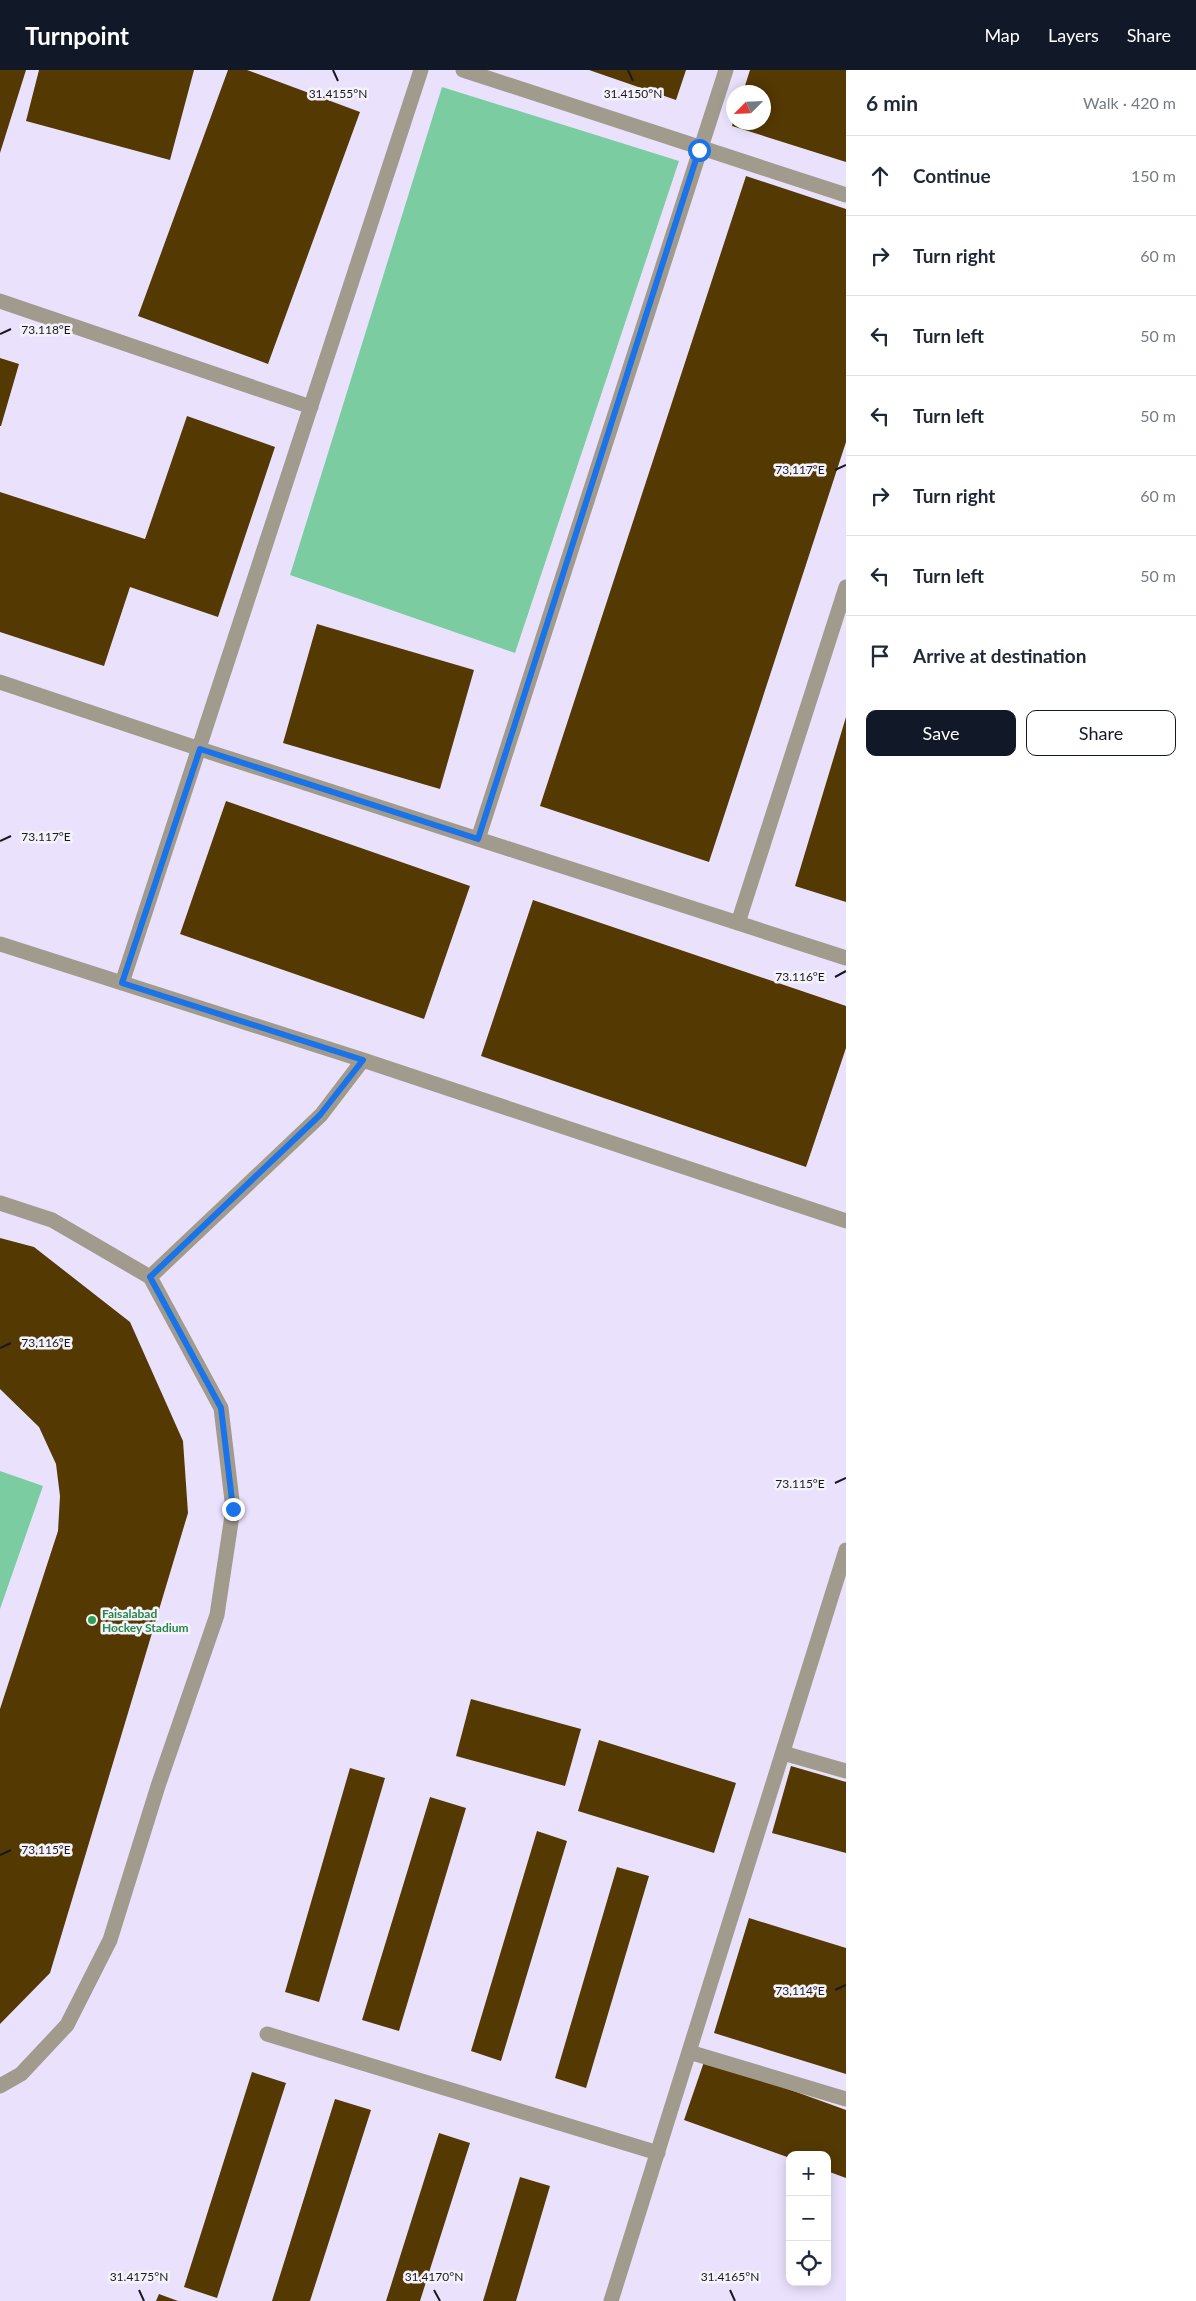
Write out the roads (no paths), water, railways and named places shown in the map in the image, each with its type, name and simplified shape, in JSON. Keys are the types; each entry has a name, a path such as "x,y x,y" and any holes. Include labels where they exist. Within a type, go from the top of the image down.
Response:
{"street":[{"path":"122,983 421,70"},
{"path":"463,70 846,195"},
{"path":"478,839 726,70"},
{"path":"0,301 311,407"},
{"path":"738,923 846,587"},
{"path":"0,682 200,749 846,958"},
{"path":"0,944 363,1060 846,1221"},
{"path":"150,1277 320,1115 363,1060"},
{"path":"0,1203 52,1220 150,1277 221,1408 233,1509 217,1616 158,1786 110,1940 67,2025 21,2074 0,2086"},
{"path":"611,2301 846,1550"},
{"path":"782,1753 846,1771"},
{"path":"267,2034 658,2153"},
{"path":"689,2052 846,2100"}],"place":[{"name":"Faisalabad Hockey Stadium","path":"92,1620"}]}
